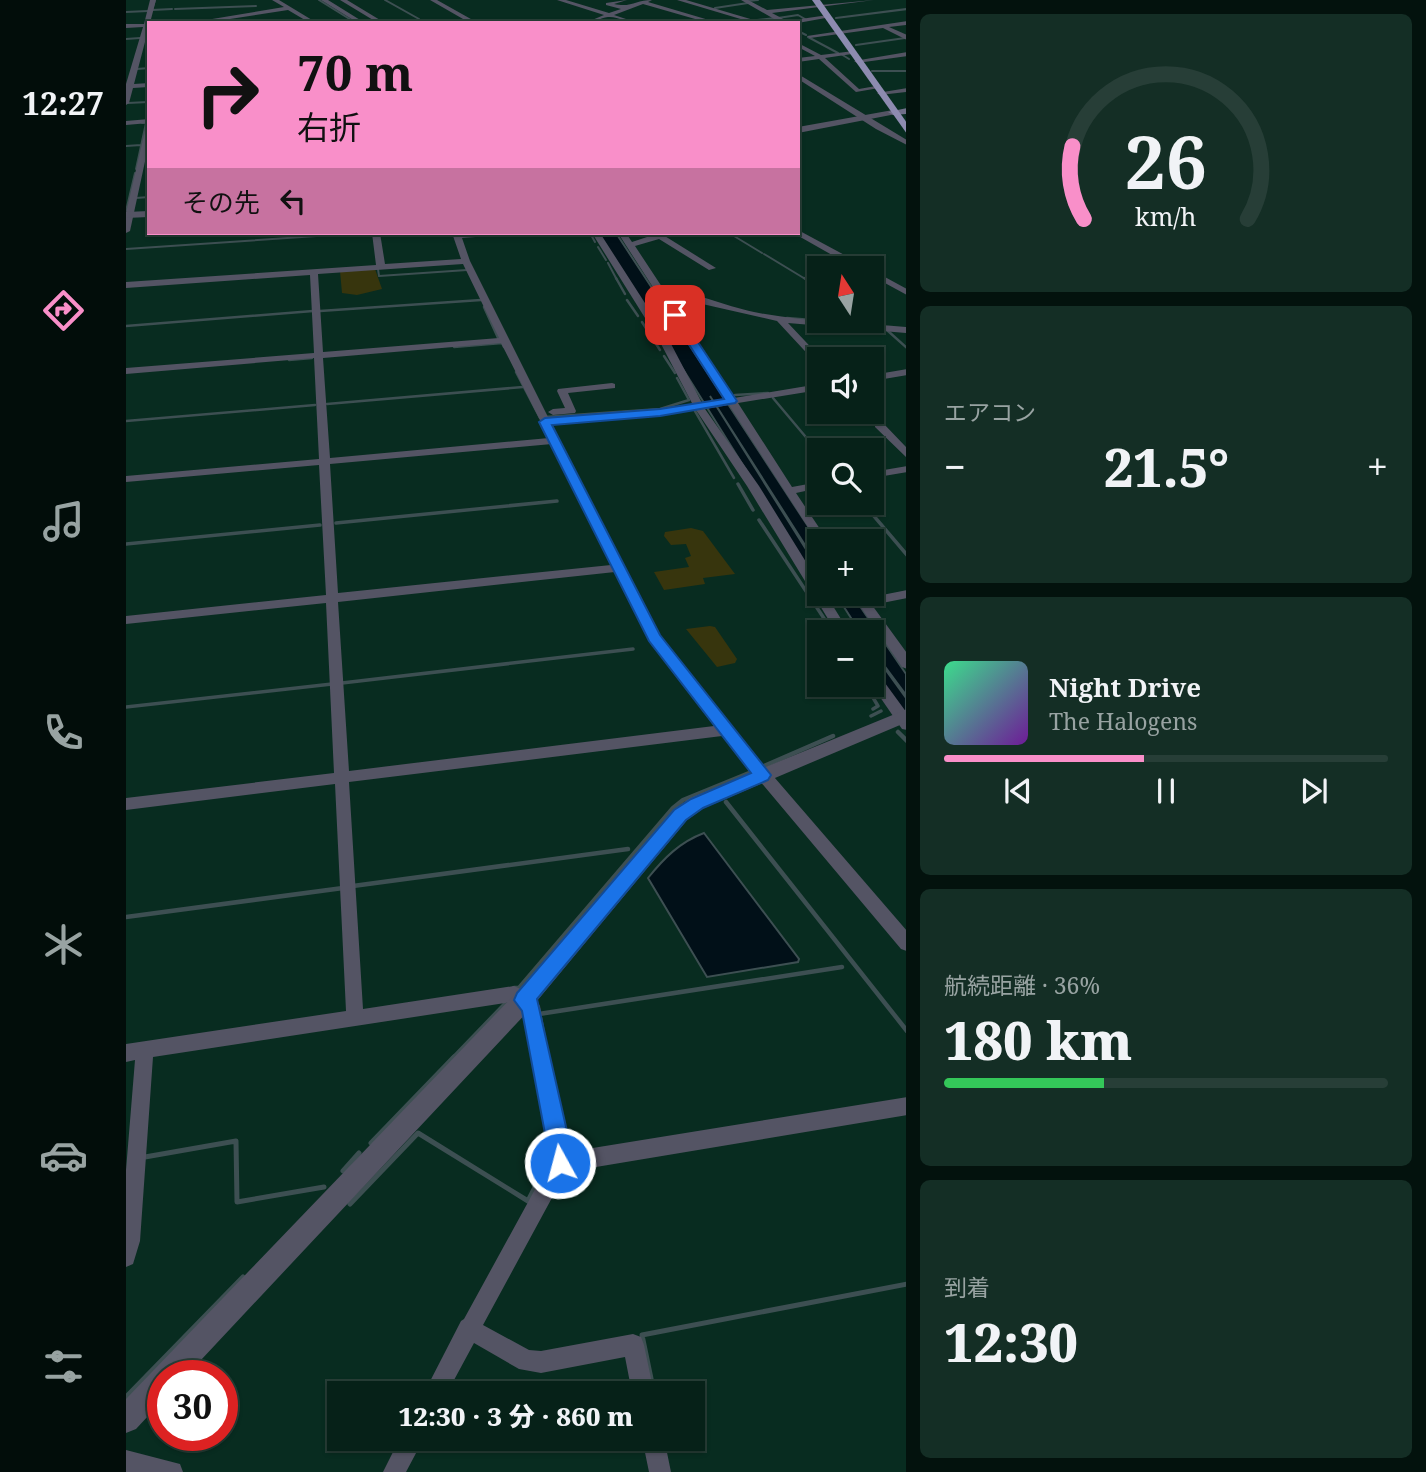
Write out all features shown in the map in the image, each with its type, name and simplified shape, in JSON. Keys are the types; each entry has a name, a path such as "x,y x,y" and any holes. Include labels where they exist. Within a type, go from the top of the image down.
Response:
{"highway":[{"path":"818,3 906,131"}],"main road":[{"path":"893,112 906,111"}],"street":[{"path":"149,21 153,0"},
{"path":"275,0 311,21"},
{"path":"324,0 359,21"},
{"path":"343,0 379,21"},
{"path":"433,0 471,21"},
{"path":"560,0 628,21"},
{"path":"624,0 608,4 628,9"},
{"path":"635,0 711,21"},
{"path":"680,0 755,21"},
{"path":"744,0 783,21"},
{"path":"716,21 733,14 790,10 818,3 871,0"},
{"path":"694,3 709,1"},
{"path":"594,21 645,2"},
{"path":"210,21 290,8"},
{"path":"790,10 810,20"},
{"path":"238,16 241,21"},
{"path":"800,21 828,17"},
{"path":"800,37 906,23"},
{"path":"126,26 147,25"},
{"path":"883,26 906,38"},
{"path":"126,103 128,86 147,28"},
{"path":"800,30 810,36"},
{"path":"800,47 820,56 858,91 906,90"},
{"path":"126,53 147,52"},
{"path":"800,60 852,52"},
{"path":"858,61 906,54"},
{"path":"800,77 906,143"},
{"path":"128,86 147,85"},
{"path":"800,130 893,112"},
{"path":"126,123 147,124"},
{"path":"126,231 147,133"},
{"path":"126,171 147,170"},
{"path":"128,215 147,214"},
{"path":"800,233 841,256"},
{"path":"376,235 381,267"},
{"path":"457,235 466,261 654,638 762,775 906,944"},
{"path":"597,235 665,342 698,405 753,486 836,620"},
{"path":"623,235 814,529"},
{"path":"630,244 657,235 712,268"},
{"path":"126,285 466,261"},
{"path":"314,272 355,1018"},
{"path":"647,273 709,298 721,307"},
{"path":"884,280 906,293"},
{"path":"630,287 672,284"},
{"path":"656,287 721,307 780,319 906,330"},
{"path":"780,319 807,348"},
{"path":"126,371 505,340"},
{"path":"884,376 906,372"},
{"path":"543,417 571,411 562,391 612,386"},
{"path":"543,417 660,413 807,389"},
{"path":"879,425 906,455"},
{"path":"126,479 554,440"},
{"path":"884,473 906,469"},
{"path":"789,491 807,487"},
{"path":"126,620 619,568"},
{"path":"884,596 906,594"},
{"path":"866,606 906,664"},
{"path":"182,1360 524,1000 680,815 697,803 904,718 884,691"},
{"path":"126,804 725,730"},
{"path":"126,1257 135,1052 514,995 531,1006 558,1140 560,1163 441,1381"},
{"path":"560,1163 906,1107"},
{"path":"468,1328 527,1360 541,1362 633,1345 640,1381"},
{"path":"126,1419 147,1397"},
{"path":"394,1472 405,1451"},
{"path":"656,1451 660,1472"},
{"path":"126,1461 172,1472"}],"shaded area":[{"path":"599,235 617,235 810,529 807,529 807,548 710,396 807,551 807,568"},
{"path":"375,269 382,289 357,295 342,293 340,271"},
{"path":"691,528 703,531 735,574 703,578 705,584 664,590 654,572 689,567 685,558 691,556 686,544 671,545 664,536 665,532"},
{"path":"843,606 860,606 869,620 852,620"},
{"path":"715,627 737,659 735,663 717,667 686,629"},
{"path":"884,642 906,674 906,695 884,665"},
{"path":"884,668 906,698 906,717 884,685"},
{"path":"704,833 799,959 798,962 707,977 648,878 673,851"}],"waterway":[{"path":"155,0 152,10 172,9"},
{"path":"319,0 353,21"},
{"path":"385,0 419,19"},
{"path":"748,1 758,0"},
{"path":"715,8 748,3"},
{"path":"175,9 256,6"},
{"path":"836,18 906,9"},
{"path":"126,12 148,11"},
{"path":"778,18 798,15 805,19"},
{"path":"757,20 775,18"},
{"path":"800,32 806,35"},
{"path":"808,37 838,53"},
{"path":"126,39 140,38"},
{"path":"856,45 905,38"},
{"path":"841,54 849,59"},
{"path":"137,69 147,68"},
{"path":"872,71 906,71"},
{"path":"128,103 147,102"},
{"path":"136,169 146,123 142,123"},
{"path":"126,146 141,145"},
{"path":"126,211 135,173"},
{"path":"136,198 147,197"},
{"path":"126,249 332,235"},
{"path":"591,235 595,242"},
{"path":"732,235 762,253"},
{"path":"598,247 606,260"},
{"path":"764,254 807,280"},
{"path":"608,263 617,280"},
{"path":"378,269 379,276 467,270"},
{"path":"616,278 625,294"},
{"path":"320,311 481,300"},
{"path":"627,300 638,316"},
{"path":"484,307 499,340"},
{"path":"126,326 313,311"},
{"path":"787,318 807,320"},
{"path":"642,322 660,350"},
{"path":"888,331 906,347"},
{"path":"454,347 502,343 504,347"},
{"path":"664,356 675,373"},
{"path":"289,360 312,358"},
{"path":"516,372 540,418"},
{"path":"545,417 660,409 689,400 677,378"},
{"path":"327,404 523,387"},
{"path":"735,395 768,393"},
{"path":"773,398 807,438"},
{"path":"126,421 315,405"},
{"path":"695,411 734,478"},
{"path":"738,484 753,510"},
{"path":"336,523 557,501"},
{"path":"873,515 906,554"},
{"path":"759,520 825,620"},
{"path":"126,544 320,525"},
{"path":"342,683 633,649"},
{"path":"126,707 332,684"},
{"path":"873,697 878,706 873,709"},
{"path":"871,716 881,711"},
{"path":"898,732 906,740"},
{"path":"764,766 833,736"},
{"path":"514,988 519,988 673,808 683,800 754,771"},
{"path":"726,802 906,1030"},
{"path":"353,886 628,849"},
{"path":"126,917 343,888"},
{"path":"539,1014 842,967"},
{"path":"453,1058 505,1004"},
{"path":"371,1143 454,1057"},
{"path":"350,1204 418,1133 528,1201 549,1160"},
{"path":"145,1157 236,1141 237,1202 324,1187"},
{"path":"343,1171 359,1153"},
{"path":"126,1397 243,1277"},
{"path":"652,1381 642,1335 906,1284"}],"route":[{"path":"560,1163 558,1140 531,1006 524,1000 680,815 697,803 762,775 654,638 545,422 660,413 731,401 675,315"}]}
